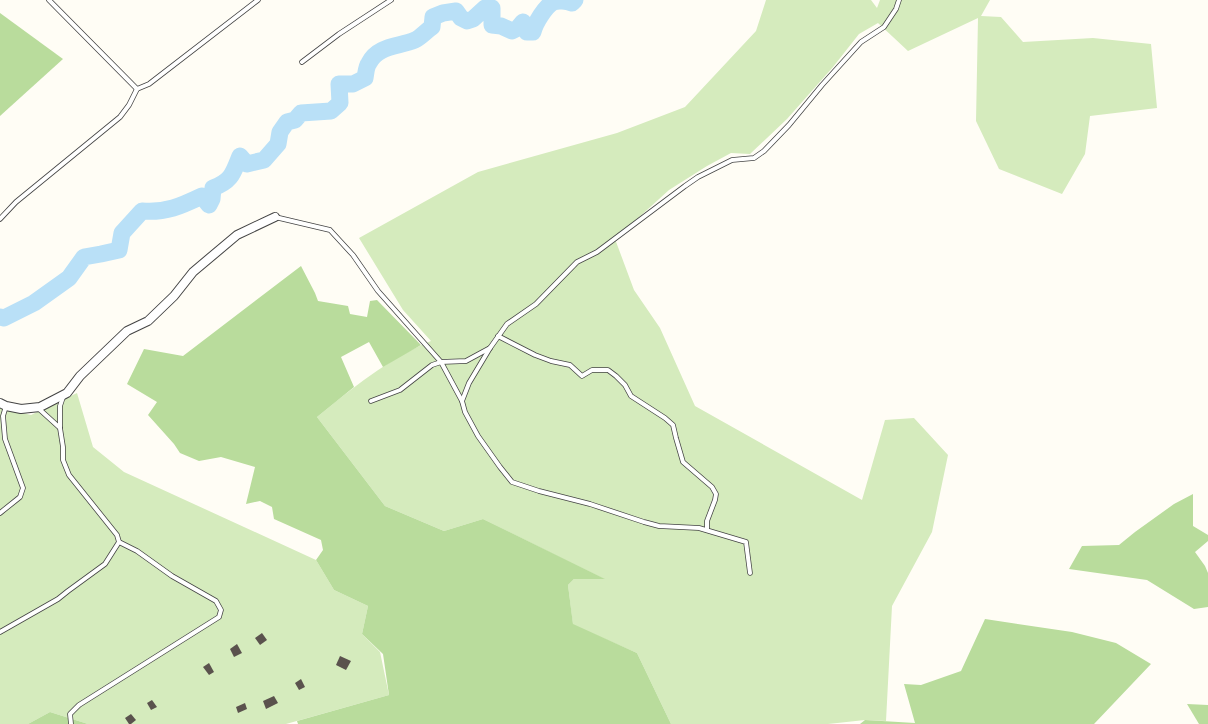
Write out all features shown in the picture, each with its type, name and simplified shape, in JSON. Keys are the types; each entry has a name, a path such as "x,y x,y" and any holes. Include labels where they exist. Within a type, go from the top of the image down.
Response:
{"street":[{"path":"3,405 21,409 38,408 68,393 80,376 127,332 148,321 174,296 193,272 209,258 237,235 275,217"}],"lane":[{"path":"49,0 137,90"},
{"path":"0,219 16,202 120,118 137,90 149,84 258,0"},
{"path":"302,62 339,34 391,0"},
{"path":"462,400 469,384 490,348 507,324 536,304 577,262 597,252 698,177 732,160 754,158 764,151 789,125 822,85 861,42 884,26 896,9 899,0"},
{"path":"275,217 330,230 353,255 378,291 441,362 462,400 465,412 478,436 512,482 539,491 590,504 659,526 699,528 746,542 750,573"},
{"path":"498,336 535,355 551,361 570,365 582,376 592,370 608,370 625,385 631,396 674,425 683,462 712,487 716,494 707,521 707,530"},
{"path":"371,401 400,390 432,365 441,362 466,361 490,348"},
{"path":"63,396 60,406 60,428 63,447 63,460 69,475 117,535 119,542 137,551 172,576 216,601 221,610 219,617 79,706 70,714 71,724"},
{"path":"0,513 20,497 23,488 4,439 3,405"},
{"path":"38,408 60,428"},
{"path":"0,632 58,599 105,564 119,542"}],"green space":[{"path":"766,0 871,0 877,8 880,0 990,0 981,16 1001,17 1023,42 1093,38 1151,44 1157,108 1090,116 1085,154 1062,194 999,169 976,121 978,18 908,51 878,23 859,34 833,67 787,119 750,154 731,153 707,166 669,190 615,239 634,290 660,328 695,406 862,500 885,420 914,418 948,455 932,532 892,606 886,721 865,720 828,724 671,724 637,653 573,625 568,585 574,579 604,579 483,519 444,531 385,506 317,417 385,365 431,341 403,310 359,238 478,172 617,133 685,107 756,31"},
{"path":"0,13 63,59 0,116"},
{"path":"301,266 318,301 348,306 350,314 367,317 370,301 377,300 421,345 383,367 369,342 341,357 354,387 317,417 385,506 444,531 483,519 605,579 574,579 568,585 573,624 637,653 671,724 298,724 297,721 389,695 383,654 362,634 368,606 334,590 316,560 323,550 321,540 274,519 272,507 260,501 246,504 255,467 221,457 199,461 180,453 174,444 148,415 157,402 127,384 144,349 183,356"},
{"path":"77,393 93,447 124,472 316,560 334,590 368,606 362,634 380,652 389,695 286,724 88,724 50,712 28,724 0,724 0,407 31,415"},
{"path":"1193,494 1193,526 1208,535 1208,541 1195,552 1208,573 1208,607 1194,609 1147,580 1069,569 1082,546 1119,545 1174,504"},
{"path":"985,619 1072,632 1116,643 1151,664 1094,724 860,724 865,720 915,723 904,684 921,685 961,671"},
{"path":"1187,704 1208,705 1208,724 1199,724"},
{"path":"50,712 88,724 28,724"}],"building":[{"path":"262,633 267,640 260,645 255,638"},
{"path":"237,644 242,653 234,657 230,649"},
{"path":"340,656 351,661 346,670 336,665"},
{"path":"209,663 214,672 209,675 203,667"},
{"path":"301,679 305,687 299,690 295,683"},
{"path":"274,696 278,703 266,709 263,701"},
{"path":"152,700 157,707 151,710 147,703"},
{"path":"245,703 247,709 238,713 236,707"},
{"path":"131,714 136,720 129,724 125,718"}],"waterway":[{"path":"0,317 4,318 34,303 69,278 84,257 119,250 122,233 142,211 166,210 202,196 209,205 212,199 213,188 231,176 240,156 247,164 264,160 278,144 280,132 287,122 295,120 301,113 331,111 340,103 339,84 353,84 365,78 368,65 373,57 389,47 417,39 432,27 433,17 443,13 456,11 461,18 467,21 473,19 485,8 492,8 492,25 501,26 512,31 518,28 523,22 527,32 533,32 541,16 553,2 562,1 572,3 575,0"}]}
